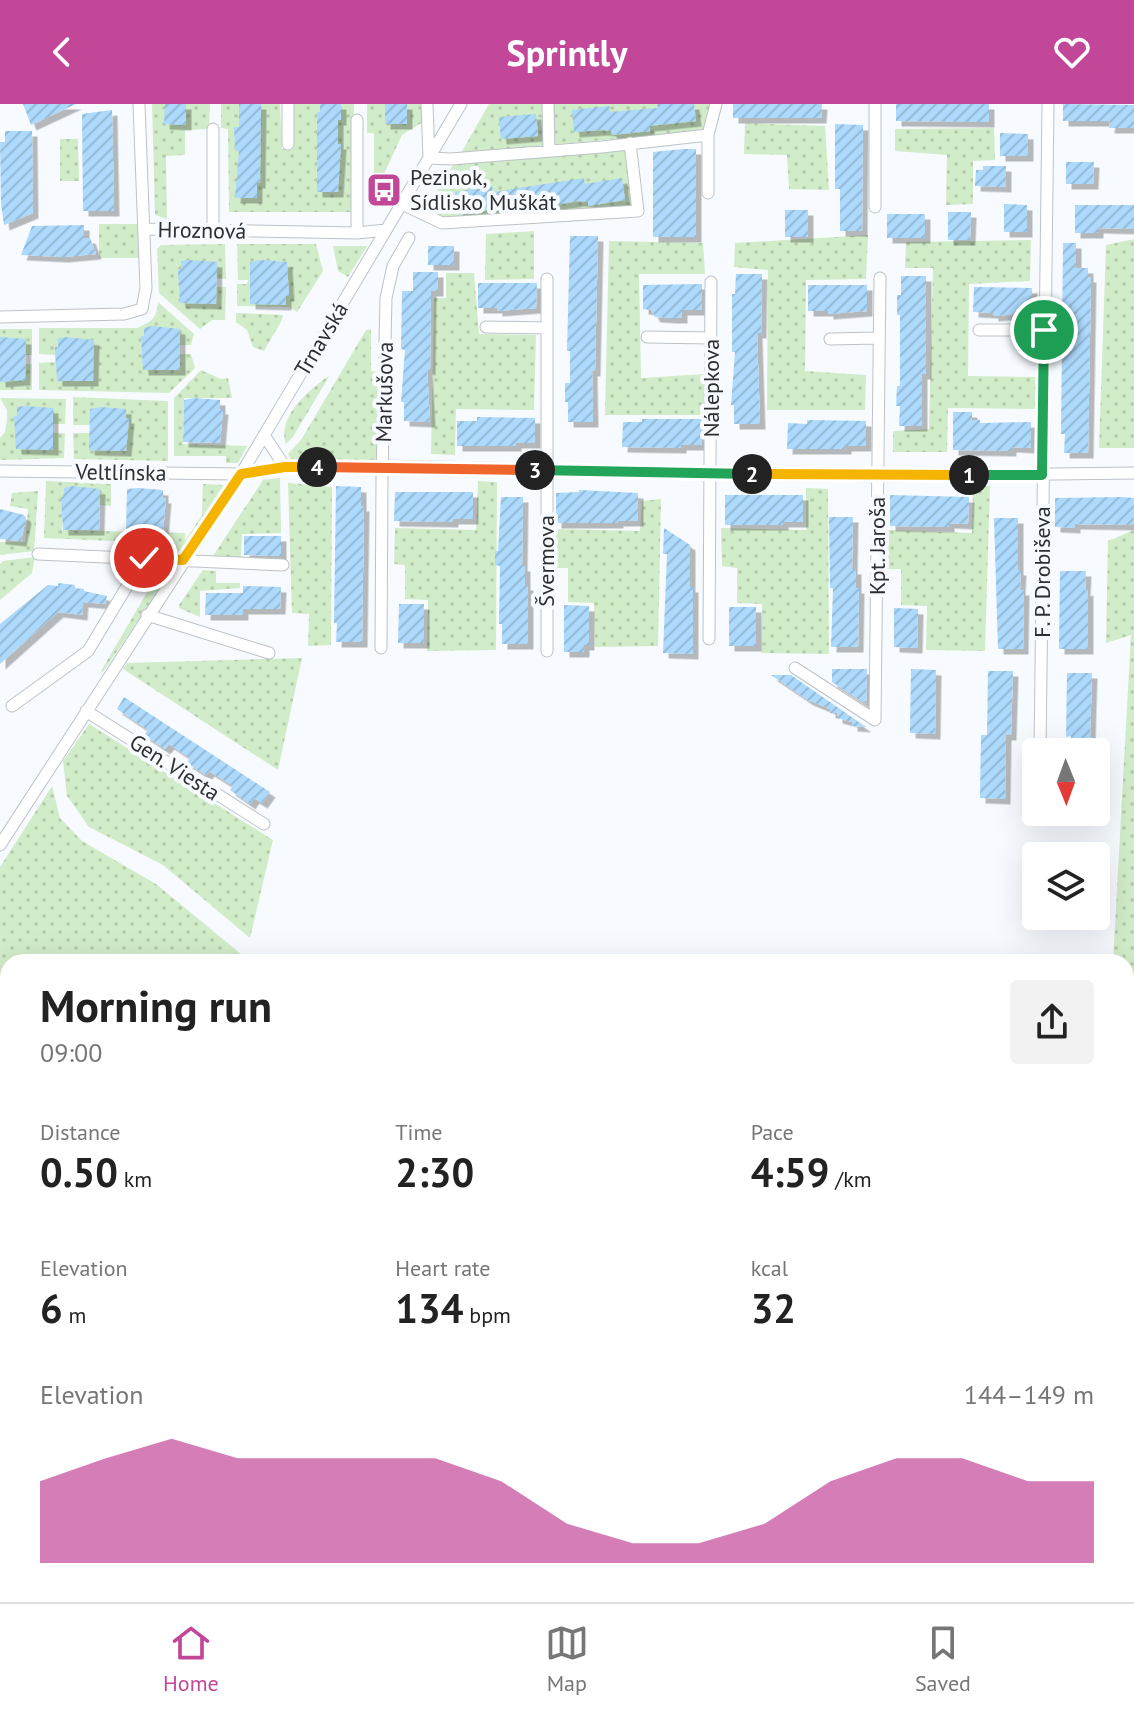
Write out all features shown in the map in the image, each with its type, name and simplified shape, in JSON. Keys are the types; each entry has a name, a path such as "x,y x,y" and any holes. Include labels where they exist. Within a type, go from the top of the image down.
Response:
{"street":[{"path":"139,104 144,229"},
{"path":"288,104 288,144"},
{"path":"427,104 429,158 549,151 708,135"},
{"name":"Trnavská","path":"0,845 241,474 461,104"},
{"path":"548,104 549,151"},
{"path":"708,193 708,135 716,104"},
{"path":"875,104 875,207"},
{"name":"F. P. Drobiševa","path":"1040,738 1048,104"},
{"path":"357,120 357,233"},
{"path":"213,129 213,230"},
{"path":"402,204 442,223 638,211 630,143"},
{"name":"Hroznová","path":"0,317 124,314 142,309 146,288 144,229 357,233 386,230"},
{"name":"Markušova","path":"381,648 386,298 393,266 409,238"},
{"name":"Kpt. Jaroša","path":"795,668 875,720 880,278"},
{"name":"Švermova","path":"547,279 547,651"},
{"name":"Nálepkova","path":"709,639 711,282"},
{"path":"486,327 547,328"},
{"path":"979,330 1044,330"},
{"path":"647,337 711,338"},
{"path":"830,339 878,338"},
{"path":"264,435 285,467"},
{"name":"Veltlínska","path":"0,471 241,474 285,467 382,466 877,476 1134,473"},
{"path":"38,554 283,565"},
{"path":"7,710 88,651 144,558"},
{"path":"147,615 269,653"},
{"name":"Gen. Viesta","path":"86,711 264,824"}],"green space":[{"path":"152,104 210,104 209,129 185,130 185,155 166,156 167,219 155,215"},
{"path":"221,104 280,104 282,149 292,148 292,104 354,104 353,212 229,212 228,129 221,128"},
{"path":"367,104 425,104 426,120 402,135 384,174 374,174 374,133 367,133"},
{"path":"489,104 710,104 703,131 461,153"},
{"path":"745,123 825,126 829,190 789,189 787,155 744,154"},
{"path":"994,128 995,160 973,161 973,204 946,205 947,155 895,151 895,129"},
{"path":"60,139 78,139 79,181 60,181"},
{"path":"625,149 632,208 444,219 425,211 453,165"},
{"path":"99,224 141,224 142,258 99,258"},
{"path":"534,231 534,279 485,280 486,234"},
{"path":"868,235 866,279 806,280 805,371 866,375 865,410 767,410 768,270 734,267 735,243"},
{"path":"1134,239 1134,448 1099,448 1106,245"},
{"path":"1031,240 1030,281 969,284 968,376 1037,377 1035,409 948,408 947,452 893,452 893,431 929,429 933,268 905,268 906,242"},
{"path":"609,241 703,243 705,274 639,274 641,378 705,374 706,415 605,415"},
{"path":"225,244 226,279 215,279 214,287 226,287 225,320 212,320 200,329 159,293 157,249 161,245"},
{"path":"237,244 316,244 323,271 297,312 289,307 237,306 237,284 247,284 248,280 238,280"},
{"path":"333,246 367,246 348,277 338,271"},
{"path":"446,273 474,273 479,334 536,335 534,410 456,409 455,455 431,454 434,298 446,298"},
{"path":"158,302 194,334 191,345 177,345 178,354 191,354 195,368 169,393 39,390 39,363 55,362 55,355 39,354 39,328 137,328 152,319"},
{"path":"236,313 283,315 264,351 253,347 247,330 236,322"},
{"path":"0,329 32,329 32,355 23,355 23,364 32,364 32,390 0,390"},
{"path":"371,329 371,371 379,372 377,461 293,462 288,454 301,440 366,330"},
{"path":"201,370 221,379 228,378 232,398 184,398 183,444 247,446 238,463 226,463 226,456 174,456 174,398"},
{"path":"330,375 286,444 284,434 290,414 313,388"},
{"path":"73,397 168,401 168,461 74,459 73,433 92,433 92,425 73,425"},
{"path":"0,398 66,399 65,424 51,424 50,433 65,433 64,458 0,460 0,438 5,432 7,410"},
{"path":"280,478 281,533 242,534 241,559 213,556 263,480"},
{"path":"46,481 111,484 111,506 100,505 99,489 64,489 62,530 185,533 185,541 202,515 203,484 224,485 187,545 184,544 183,553 160,552 160,543 44,538"},
{"path":"478,481 497,482 496,650 427,651 428,600 405,599 405,565 394,564 395,528 476,530"},
{"path":"288,483 332,487 331,645 308,646 309,614 292,613"},
{"path":"973,486 990,486 985,651 926,650 927,606 901,605 901,569 885,569 887,530 972,533"},
{"path":"806,488 828,489 829,654 761,653 762,604 737,603 737,568 722,566 721,528 806,530"},
{"path":"38,491 34,551 0,555 0,542 25,542 28,509 10,506 12,493"},
{"path":"661,499 658,646 595,647 594,603 568,602 568,568 556,568 556,529 640,531 642,501"},
{"path":"1134,530 1134,954 1113,954 1131,635 1106,643 1108,541"},
{"path":"35,557 32,573 0,600 0,564"},
{"path":"144,562 177,564 103,672 156,577 141,569"},
{"path":"203,570 216,571 216,583 240,583 240,588 200,591 200,617 179,608 179,605"},
{"path":"302,658 278,770 123,669 127,663"},
{"path":"89,724 273,840 250,938 163,865 89,827 67,796 63,761"},
{"path":"52,786 60,818 82,841 156,884 241,954 0,954 0,867"}],"building":[{"path":"23,104 76,104 31,125"},
{"path":"165,104 186,104 186,125 164,124"},
{"path":"239,104 261,104 257,198 235,198 239,151 235,151 234,127 239,127"},
{"path":"320,104 341,104 341,120 338,120 338,144 341,144 338,192 317,192 317,112 320,112"},
{"path":"385,104 407,104 407,124 385,124"},
{"path":"657,104 694,104 696,121 649,126 650,131 612,135 611,131 603,130 574,132 572,110 609,106 610,112 658,108"},
{"path":"733,104 822,104 821,118 733,118"},
{"path":"896,104 989,104 989,122 896,121"},
{"path":"1063,104 1134,105 1134,128 1109,128 1110,121 1063,121"},
{"path":"112,110 114,211 83,211 82,114"},
{"path":"536,114 538,136 501,139 499,117"},
{"path":"835,124 863,125 862,231 840,231 840,189 835,189"},
{"path":"5,131 32,131 33,213 4,225 0,142 5,142"},
{"path":"1000,133 1028,134 1028,156 1000,156"},
{"path":"696,149 696,237 653,237 653,152"},
{"path":"1066,162 1094,162 1093,184 1066,184"},
{"path":"983,166 1006,166 1006,187 975,186 976,170 983,170"},
{"path":"584,178 585,184 622,178 625,200 588,206 588,202 579,201 533,209 458,213 455,192 492,186 493,192"},
{"path":"1004,204 1027,205 1027,232 1004,232"},
{"path":"1075,205 1134,205 1134,229 1098,228 1098,233 1075,233"},
{"path":"785,210 808,210 808,237 785,237"},
{"path":"948,212 971,212 970,240 948,240"},
{"path":"887,214 925,214 925,238 887,238"},
{"path":"84,225 84,238 90,238 96,254 63,257 21,255 32,226"},
{"path":"570,236 598,236 593,422 568,422 568,402 565,402 565,383 570,383 570,351 567,351"},
{"path":"1063,243 1076,243 1076,268 1088,268 1088,277 1091,277 1088,453 1064,453 1065,434 1061,434"},
{"path":"428,246 454,246 454,265 428,265"},
{"path":"181,261 217,262 216,304 180,303 178,270 181,270"},
{"path":"250,262 287,262 289,296 286,296 286,305 250,304"},
{"path":"413,272 438,272 438,291 431,291 430,370 427,369 430,422 404,421 404,402 401,402 405,350 401,349 402,291 413,291"},
{"path":"736,274 762,274 761,333 757,333 760,424 734,424 734,405 731,405 735,352 732,352 732,294 735,294"},
{"path":"901,276 926,276 926,374 922,374 922,426 899,426 900,406 896,406 897,386 900,386 897,295 901,295"},
{"path":"478,283 537,283 536,308 497,311 497,308 478,308"},
{"path":"702,284 702,310 682,310 682,318 671,318 655,317 651,310 643,309 643,285"},
{"path":"808,285 867,285 867,311 828,314 828,311 808,311"},
{"path":"974,287 1032,288 1032,313 993,316 993,313 973,312"},
{"path":"144,328 180,329 180,370 143,370 141,336 144,336"},
{"path":"0,337 26,339 25,380 0,382"},
{"path":"58,339 94,340 93,381 57,381 55,347 58,347"},
{"path":"184,400 220,400 220,409 223,409 220,443 183,442"},
{"path":"17,407 53,408 53,450 16,449 14,416 17,416"},
{"path":"90,409 126,409 126,418 129,418 126,451 89,450"},
{"path":"953,412 972,412 972,420 980,420 980,423 1031,422 1031,448 1011,447 1011,451 953,450"},
{"path":"477,417 535,418 535,443 457,446 457,421 477,421"},
{"path":"642,419 702,419 702,445 681,445 681,448 622,447 623,422 642,422"},
{"path":"807,420 866,421 866,446 787,449 788,423 807,424"},
{"path":"336,486 361,487 361,506 364,506 362,642 336,642"},
{"path":"64,488 100,489 99,530 63,530 61,496"},
{"path":"127,489 163,490 163,498 166,498 163,532 126,531"},
{"path":"579,490 638,493 638,521 556,523 556,493"},
{"path":"395,492 473,492 473,519 453,519 453,522 394,521"},
{"path":"725,495 803,495 803,522 725,525"},
{"path":"890,495 969,497 968,524 949,523 949,527 890,526"},
{"path":"501,497 523,497 522,566 525,566 525,585 528,585 528,644 502,644 502,624 499,624 500,566 495,565"},
{"path":"1055,498 1134,498 1133,525 1075,524 1075,528 1055,527"},
{"path":"0,509 26,518 21,541 0,539"},
{"path":"829,517 853,517 852,569 856,569 856,588 859,588 858,647 831,647 833,588 830,588"},
{"path":"994,518 1018,518 1018,570 1021,570 1020,590 1024,590 1023,649 998,649"},
{"path":"664,528 690,545 693,654 663,653 667,554 663,554"},
{"path":"244,536 281,536 281,556 244,555"},
{"path":"1060,571 1086,571 1088,649 1059,649"},
{"path":"58,583 75,585 75,588 107,596 105,604 83,602 82,615 58,612 0,664 0,624 48,585 58,586"},
{"path":"243,586 281,587 280,609 243,609 243,615 205,615 206,593 243,593"},
{"path":"399,604 424,604 424,643 398,643"},
{"path":"564,605 589,606 589,645 584,645 584,652 564,652"},
{"path":"729,607 756,607 756,646 729,646"},
{"path":"894,608 918,609 917,648 894,647"},
{"path":"832,669 867,669 866,704 832,682"},
{"path":"911,669 936,670 935,734 910,733"},
{"path":"988,671 1013,671 1011,735 1006,735 1005,799 980,798 981,735 987,735"},
{"path":"1067,673 1092,673 1090,737 1096,738 1066,737"},
{"path":"771,675 791,675 866,727 852,726 852,722 837,718 837,713 830,713 830,709 808,700"},
{"path":"124,697 270,792 262,803 254,798 250,804 230,790 233,786 209,771 206,775 187,763 190,758 169,744 165,749 144,735 148,730 117,709"}],"place":[{"name":"Pezinok, Sídlisko Muškát","path":"384,190"}],"route":[{"path":"144,558 183,560 241,474 285,467 382,466 877,476 1042,475 1044,330"}]}
